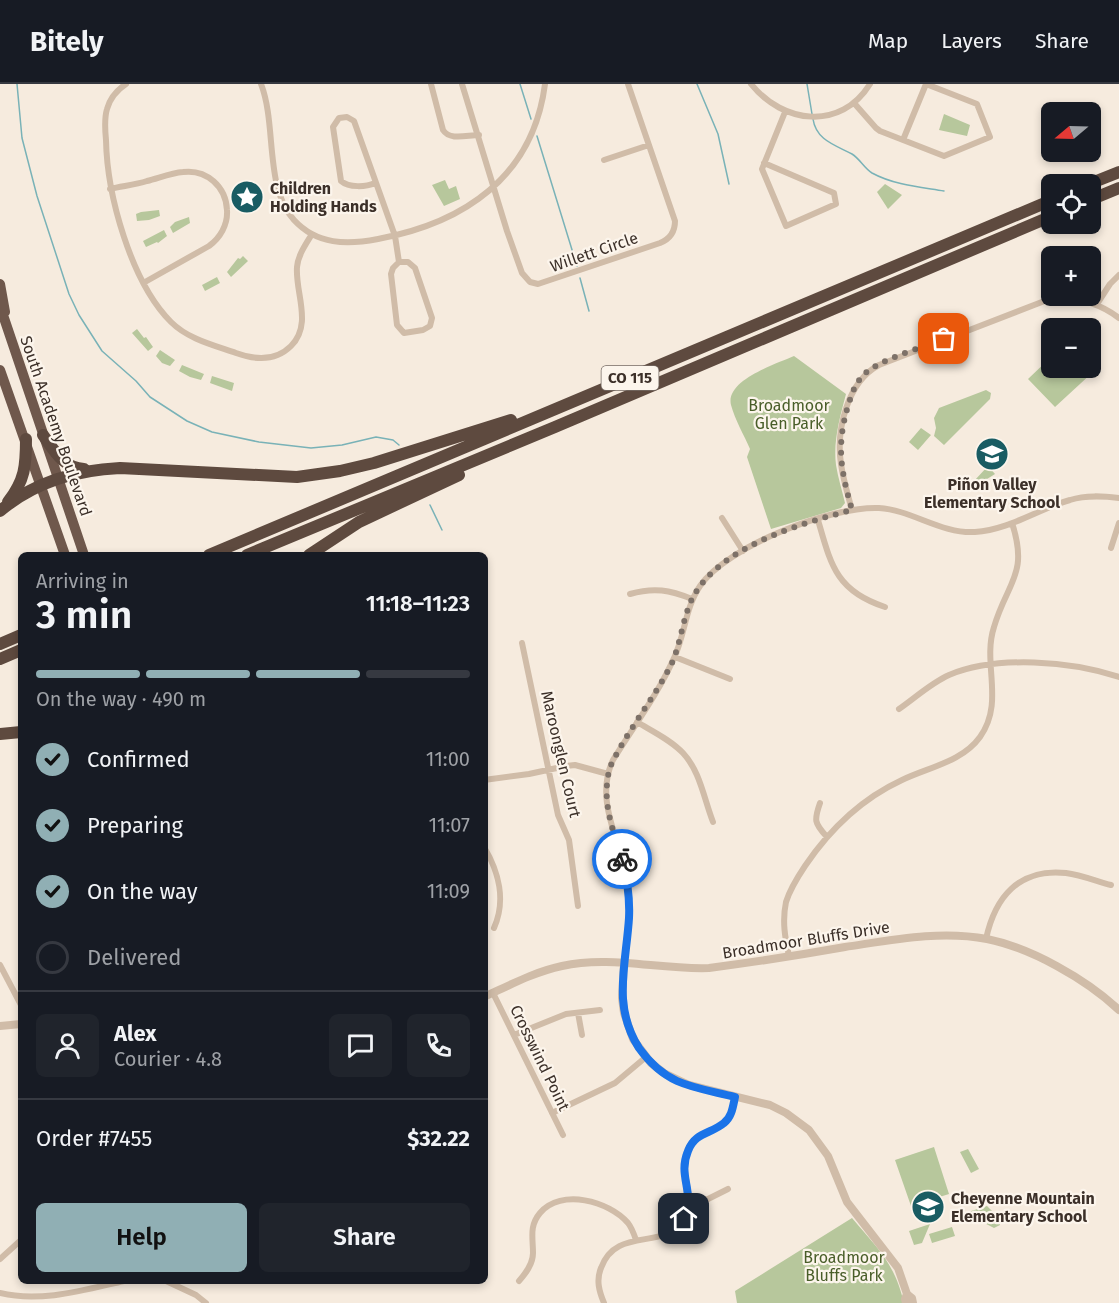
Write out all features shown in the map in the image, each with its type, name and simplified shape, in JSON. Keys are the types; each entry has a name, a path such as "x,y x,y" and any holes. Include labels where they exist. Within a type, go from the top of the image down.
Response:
{"highway":[{"path":"1101,179 1119,172"},
{"path":"1101,195 1119,188"},
{"name":"CO 115","path":"216,552 1041,205"},
{"name":"CO 115","path":"254,552 1041,221"},
{"path":"0,284 11,339"},
{"name":"South Academy Boulevard","path":"0,306 83,552"},
{"name":"South Academy Boulevard","path":"0,370 64,552"},
{"path":"43,435 61,459 69,466 78,468 297,477 374,463 575,400"},
{"path":"314,552 359,522 555,427"},
{"path":"2,508 22,481 25,472 26,439"},
{"path":"2,508 58,478 97,469"},
{"path":"0,644 18,636"},
{"path":"0,659 18,651"},
{"path":"0,734 18,732"}],"street":[{"path":"126,84 112,97 107,110 106,162 110,189 132,257 162,312 183,332 249,358 271,357 288,348 300,330 302,314 297,264 312,234"},
{"path":"261,84 268,109 279,193 291,217 312,234 340,243 395,236 419,230 449,218 472,204 494,186 512,166 527,143 539,115 545,84"},
{"path":"431,84 446,135 450,137 479,135"},
{"path":"462,84 494,186"},
{"name":"Willett Circle","path":"494,186 522,273 530,282 542,284 660,243 671,236 675,221 628,84"},
{"path":"751,84 771,104 785,112 807,117 822,116 854,103 870,84"},
{"path":"854,103 876,128 903,140 944,156 990,137 977,104 926,84 903,140"},
{"path":"764,163 834,193 836,204 786,226 762,169 764,163 785,112"},
{"path":"375,183 349,185 344,184 340,179 333,127 339,118 347,117 354,121 395,236 399,262"},
{"path":"604,160 649,145"},
{"path":"110,189 190,171 212,180 225,197 227,219 217,239 209,246 145,282"},
{"path":"399,262 406,262 414,266 422,287 432,320 430,326 423,330 405,333 397,325 391,274 399,262"},
{"path":"1101,298 1119,275"},
{"path":"852,510 841,464 841,436 852,392 867,372 879,365 1041,302"},
{"path":"1100,306 1119,318"},
{"path":"913,1303 912,1298 907,1294 898,1268 848,1202 828,1156 808,1130 786,1113 770,1106 677,1081 646,1057 633,1039 624,1013 622,998 629,896 627,880 606,801 608,774 675,657 692,599 711,573 743,551 780,532 852,510 886,509 964,532 982,531 1012,523 1070,500 1087,496 1119,498"},
{"path":"722,518 743,551"},
{"path":"818,520 830,561 839,577 854,593 885,607"},
{"path":"789,956 784,930 787,900 796,879 827,837 854,810 884,789 955,759 977,741 987,725 993,707 990,644 994,626 1014,580 1018,563 1018,546 1012,523"},
{"path":"1111,548 1119,523"},
{"path":"630,594 658,589 677,592 692,599"},
{"name":"Maroonglen Court","path":"522,643 558,815 569,840 578,906"},
{"path":"675,657 730,679"},
{"path":"899,709 949,675 991,666 1022,663 1061,664 1119,677"},
{"path":"637,722 675,746 688,759 696,773 713,822"},
{"path":"488,779 575,765 608,774"},
{"path":"820,803 815,818 816,824 827,837"},
{"path":"488,853 494,862 498,876 500,915 494,928"},
{"path":"986,939 990,920 1002,898 1015,885 1031,877 1049,873 1069,873 1111,885"},
{"name":"Broadmoor Bluffs Drive","path":"488,995 532,975 563,965 606,962 709,968 928,936 986,939 1012,946 1038,957 1085,984 1119,1010"},
{"path":"0,965 18,999"},
{"name":"Crosswind Point","path":"494,993 563,1135"},
{"path":"514,1035 566,1014 600,1010"},
{"path":"578,1013 582,1035"},
{"path":"0,1026 18,1024"},
{"path":"552,1113 615,1083 646,1057"},
{"path":"604,1303 598,1283 602,1264 620,1245 636,1240 661,1237 672,1232 684,1219 690,1201 684,1168 689,1148 700,1134 724,1123 730,1116 735,1097"},
{"path":"690,1201 708,1199 728,1189"},
{"path":"519,1281 528,1271 531,1263 533,1253 531,1231 534,1222 549,1204 575,1200 605,1206 627,1222 636,1240"},
{"path":"0,1259 18,1243"},
{"path":"0,1293 37,1303 113,1284"},
{"path":"172,1284 196,1295 206,1303"},
{"path":"906,1303 907,1294"}],"green space":[{"path":"944,114 970,125 967,136 939,130"},
{"path":"445,180 449,189 456,186 460,199 444,206 432,185"},
{"path":"885,184 902,195 888,209 877,192"},
{"path":"159,210 160,216 137,221 136,214"},
{"path":"189,217 190,223 173,233 170,227 175,222"},
{"path":"164,230 167,236 158,243 146,247 143,241"},
{"path":"243,256 248,261 231,277 227,272 238,258"},
{"path":"217,277 220,283 205,291 202,285"},
{"path":"137,329 153,347 148,351 132,333"},
{"path":"160,350 175,360 170,366 162,363 156,356"},
{"name":"Broadmoor Glen Park","path":"794,356 846,394 835,447 837,470 845,503 841,508 771,529 747,457 750,449 737,422 731,405 731,396 736,388 754,374"},
{"path":"182,365 204,374 201,380 179,371"},
{"path":"1041,367 1041,378 1086,378 1055,407 1028,379"},
{"path":"212,376 234,383 232,391 210,383"},
{"path":"986,390 991,393 990,399 944,445 934,436 936,428 934,418 939,408"},
{"path":"921,428 931,435 918,450 909,442"},
{"path":"988,466 995,474 979,484 974,481"},
{"path":"934,1147 949,1194 911,1206 895,1160"},
{"path":"968,1149 979,1169 971,1173 960,1152"},
{"path":"987,1206 995,1214 1000,1225 994,1228 965,1213"},
{"name":"Broadmoor Bluffs Park","path":"852,1218 890,1266 904,1303 737,1303 735,1291"},
{"path":"930,1224 922,1243 914,1245 909,1231"},
{"path":"952,1227 955,1236 932,1243 929,1234"}],"waterway":[{"path":"17,84 22,138 37,196 69,294 79,315 102,351 136,381 150,397 187,421 212,432 259,442 311,448 342,445 376,437 393,440 399,445"},
{"path":"520,84 531,119"},
{"path":"697,84 718,134 729,184"},
{"path":"807,84 812,114"},
{"path":"813,119 822,137 855,156 872,173 898,183 944,191"},
{"path":"537,136 577,266"},
{"path":"580,278 589,311"},
{"path":"430,505 442,530"}],"way so far":[{"path":"622,859 606,801 606,784 610,767 675,657 690,605 696,593 705,579 718,567 753,545 780,532 852,510 841,464 840,447 842,426 852,392 867,372 879,365 944,339"}],"place":[{"name":"Children Holding Hands","path":"247,197"},
{"name":"Piñon Valley Elementary School","path":"992,454"},
{"name":"Cheyenne Mountain Elementary School","path":"928,1207"}],"route":[{"path":"622,859 629,896 622,998 627,1026 633,1039 651,1063 677,1081 735,1097 730,1116 724,1123 700,1134 689,1148 684,1168 690,1201 684,1219"}]}
